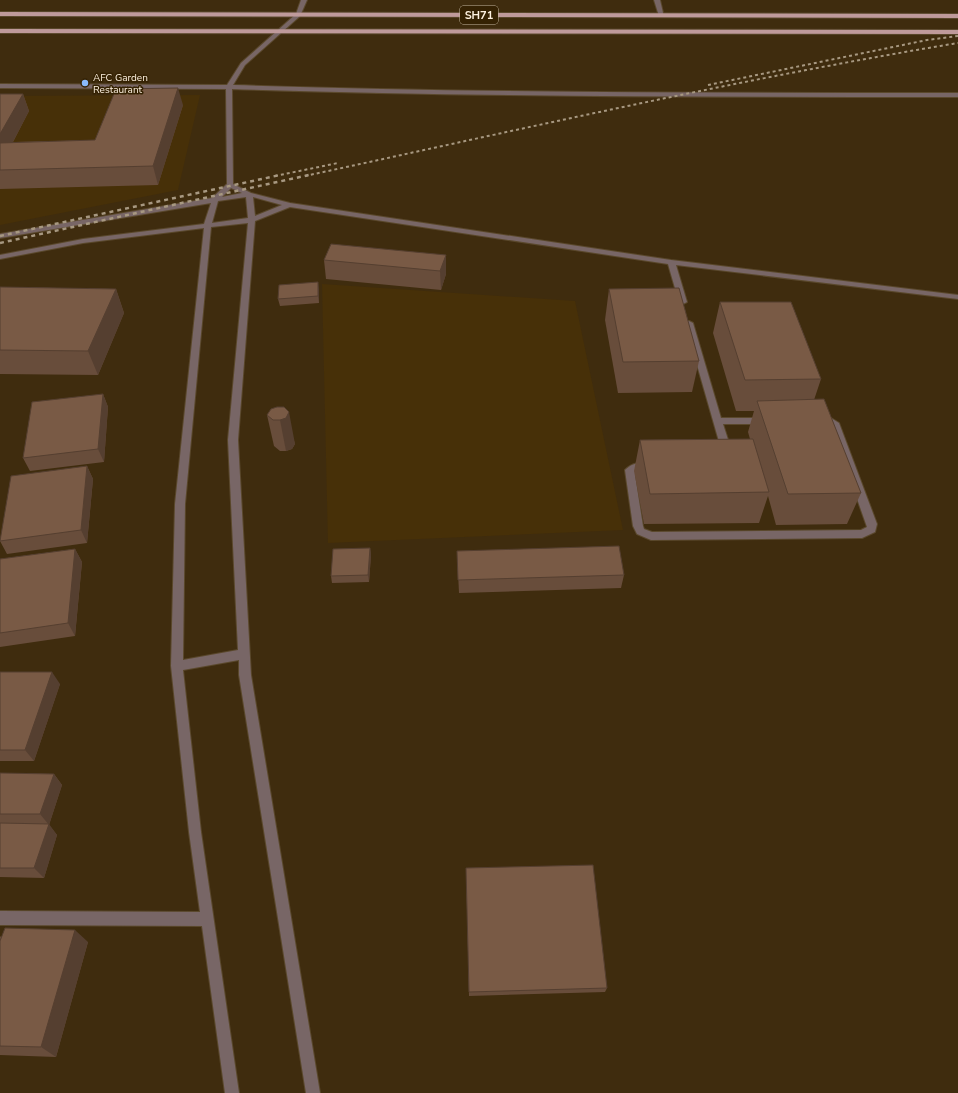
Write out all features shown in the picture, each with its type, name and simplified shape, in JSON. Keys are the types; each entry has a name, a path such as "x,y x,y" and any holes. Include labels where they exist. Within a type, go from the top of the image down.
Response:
{"main road":[{"name":"SH71","path":"0,14 958,16"},
{"name":"SH71","path":"0,31 282,30 958,32"}],"street":[{"path":"232,1093 195,832 177,666 180,504 208,224 215,199 230,185 229,87 243,64 298,15 304,0"},
{"path":"657,0 662,16"},
{"path":"0,93 2,86 229,87 348,91 660,95 958,95"},
{"path":"230,185 249,194 289,205 671,262 958,297"},
{"path":"0,236 249,194"},
{"path":"249,194 252,220 233,440 245,675 313,1093"},
{"path":"0,257 83,240 252,220 289,205"},
{"path":"671,262 728,457"},
{"path":"717,421 773,420"},
{"path":"660,466 636,467 630,470 638,526 640,531 651,536 862,534 869,532 872,529 872,524 835,424 828,420 812,420"},
{"path":"177,666 244,654"},
{"path":"0,918 207,919"}],"shaded area":[{"path":"200,95 178,190 0,225 0,96"},
{"path":"322,284 575,301 623,530 328,543"}],"building":[{"path":"178,88 153,166 0,170 0,143 95,140 116,89"},
{"path":"0,94 23,94 0,134"},
{"path":"331,244 446,255 440,271 324,260"},
{"path":"318,282 318,296 278,299 279,285"},
{"path":"0,287 116,289 88,351 0,350"},
{"path":"679,288 699,361 623,362 609,289"},
{"path":"720,302 791,302 821,379 745,380"},
{"path":"103,394 98,449 23,458 32,402"},
{"path":"824,399 861,493 788,494 757,401"},
{"path":"284,407 289,412 286,418 273,420 267,415 271,409"},
{"path":"753,439 769,492 650,494 640,440"},
{"path":"87,466 81,530 0,541 11,476"},
{"path":"619,546 624,575 458,580 457,551"},
{"path":"370,548 368,575 331,576 333,549"},
{"path":"75,549 68,623 0,633 0,559"},
{"path":"0,672 52,672 25,750 0,750"},
{"path":"0,773 54,774 40,814 0,814"},
{"path":"0,823 49,824 34,868 0,868"},
{"path":"593,865 607,988 469,992 466,868"},
{"path":"5,928 75,930 41,1047 0,1046 0,941"}],"railway":[{"path":"708,85 927,40 958,36"},
{"path":"305,176 794,72 958,43"},
{"path":"275,176 338,163"},
{"path":"0,236 280,175"},
{"path":"0,243 309,175"}],"place":[{"name":"AFC Garden Restaurant","path":"85,83"}]}
